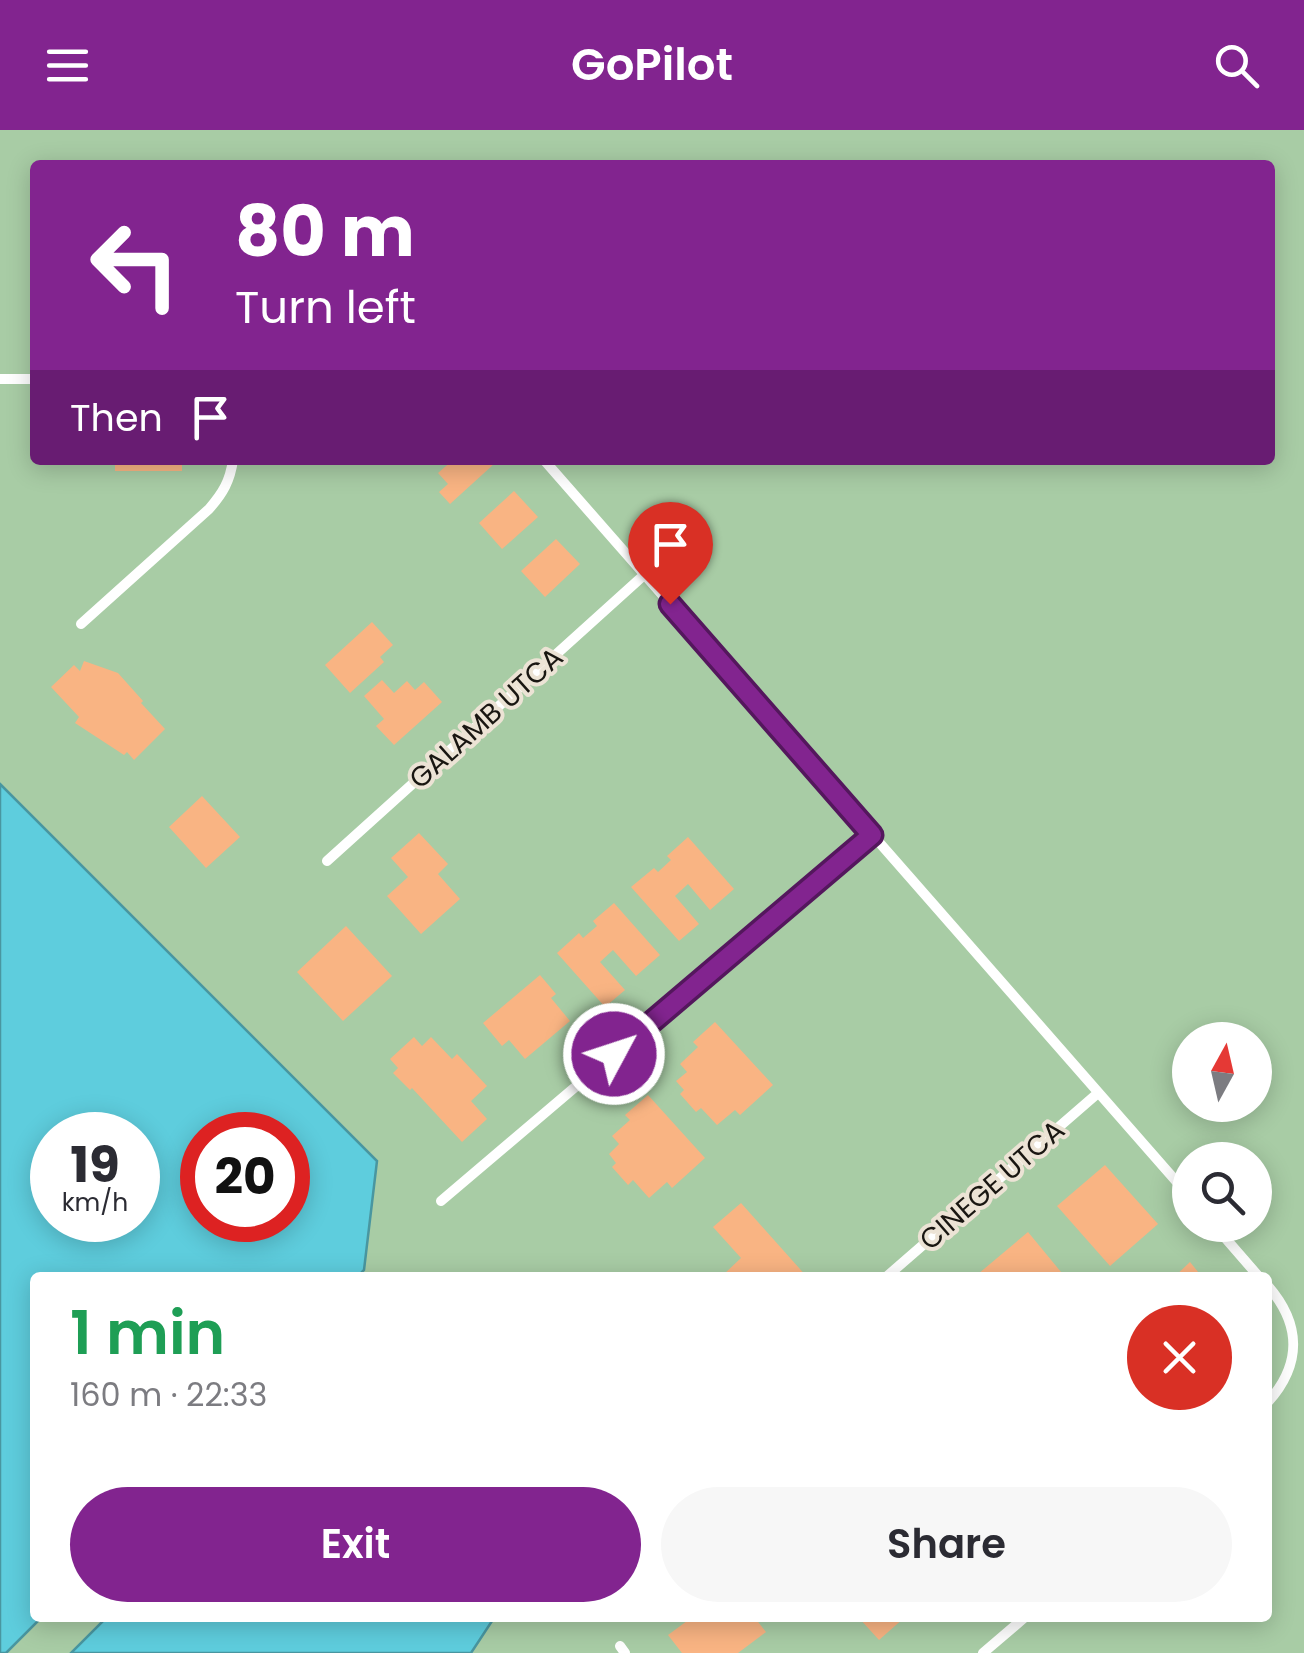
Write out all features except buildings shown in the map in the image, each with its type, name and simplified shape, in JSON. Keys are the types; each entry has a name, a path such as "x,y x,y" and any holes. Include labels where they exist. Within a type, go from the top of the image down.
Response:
{"lane":[{"path":"0,379 30,379"},
{"path":"81,624 209,509 224,492 232,465"},
{"path":"548,465 1172,1177"},
{"name":"GALAMB UTCA","path":"328,861 644,575"},
{"path":"441,1201 872,835"},
{"name":"CINEGE UTCA","path":"893,1272 1098,1093"},
{"path":"1229,1242 1255,1272"},
{"path":"1272,1291 1292,1327 1291,1359 1283,1385 1272,1397"},
{"path":"983,1653 1019,1622"}],"green space":[{"path":"0,130 1304,130 1304,1653 471,1653 491,1622 1272,1622 1272,1272 361,1272 377,1161 0,784"},
{"path":"37,1622 102,1622 71,1653 6,1653"}],"water":[{"path":"0,784 377,1161 362,1272 30,1272 30,1622 37,1622 6,1653 0,1653"},
{"path":"102,1622 491,1622 471,1653 71,1653"}],"route":[{"path":"614,1054 872,835 670,604"}]}
